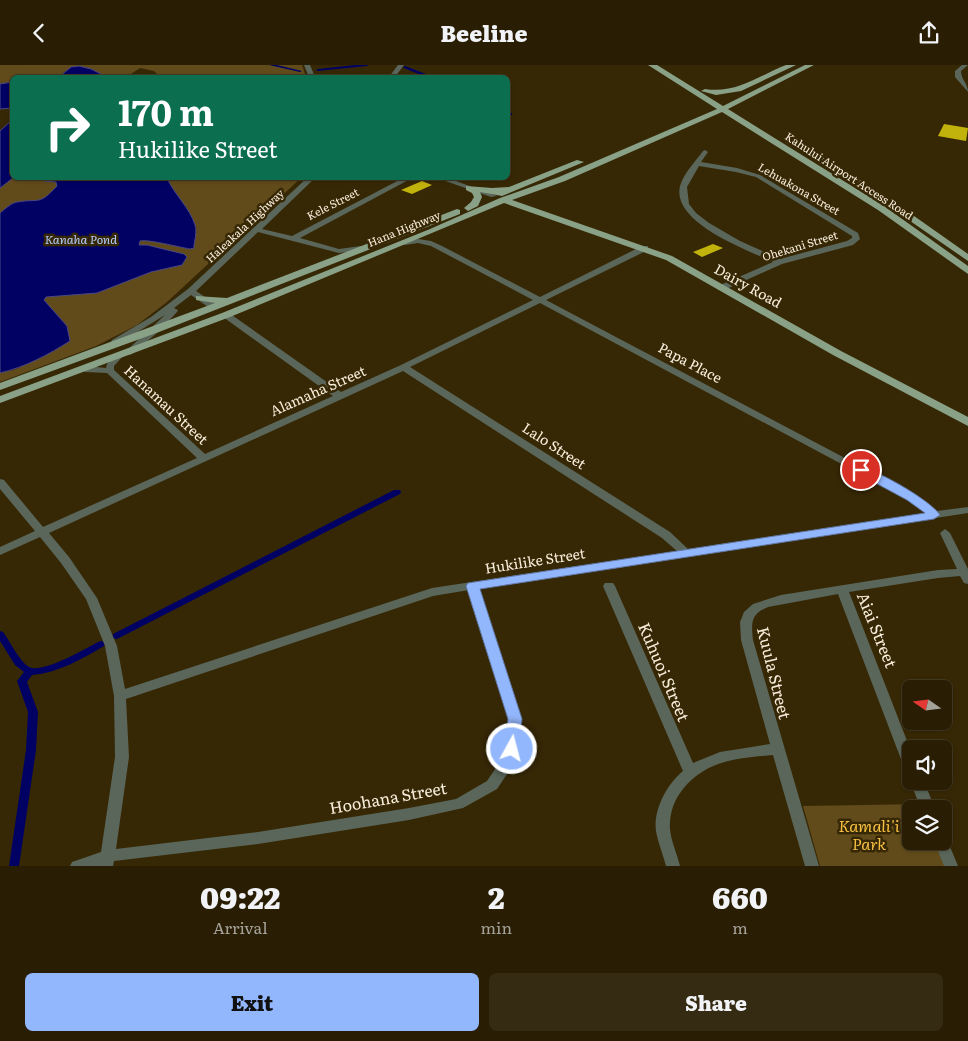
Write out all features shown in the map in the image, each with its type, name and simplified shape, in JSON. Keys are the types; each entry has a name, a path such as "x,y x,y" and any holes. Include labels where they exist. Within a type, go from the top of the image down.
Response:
{"main road":[{"path":"652,65 722,105"},
{"path":"664,65 722,105"},
{"path":"704,91 729,93 793,65"},
{"name":"Hana Highway","path":"0,387 155,330 468,208 722,105 793,65"},
{"name":"Hana Highway","path":"0,400 226,315 405,243 504,200 537,189 810,65"},
{"name":"Kahului Airport Access Road","path":"722,105 739,120 881,208 968,271"},
{"name":"Kahului Airport Access Road","path":"722,105 877,194 968,258"},
{"path":"628,149 657,140 714,116 729,116 739,120"},
{"path":"468,188 492,191 516,187"},
{"path":"468,188 476,192 478,197 475,203 468,208"},
{"path":"530,209 526,196 537,189"},
{"name":"Dairy Road","path":"493,197 669,258 837,353 968,421"},
{"path":"200,298 231,300"},
{"path":"226,315 226,307 231,300"},
{"path":"214,307 226,315"}],"street":[{"path":"965,65 958,71 958,77 968,90"},
{"path":"705,152 686,182 683,191 686,204 695,217 712,229 779,262"},
{"name":"Lehuakona Street","path":"698,164 737,170 758,176 856,237"},
{"name":"Haleakala Highway","path":"124,354 155,330 191,291 310,180"},
{"name":"Kele Street","path":"293,237 405,180"},
{"path":"445,180 493,197"},
{"path":"270,219 270,229 280,235"},
{"path":"258,230 293,237 318,247 341,251 366,247"},
{"path":"405,243 419,240 428,241 427,238 433,231"},
{"path":"244,243 263,237 280,235"},
{"name":"Ohekani Street","path":"721,288 779,262 850,243 856,237"},
{"name":"Papa Place","path":"428,241 541,299 911,497 924,505 934,515"},
{"path":"318,247 328,256 318,266"},
{"name":"Alamaha Street","path":"0,551 404,367 645,249"},
{"path":"191,291 214,307"},
{"name":"Haleakala Highway","path":"100,351 146,324 191,291"},
{"path":"226,315 340,396"},
{"name":"Hanamau Street","path":"110,371 110,366 124,354"},
{"name":"Lalo Street","path":"404,367 666,535 686,553"},
{"name":"Hanamau Street","path":"85,369 110,371 203,458"},
{"path":"0,482 65,560 91,598 111,646 120,696 122,757 106,861"},
{"name":"Hukilike Street","path":"120,696 416,596 440,590 968,510"},
{"path":"945,533 966,576"},
{"name":"Kuula Street","path":"812,866 747,640 746,619 757,606 770,601 938,574 966,576"},
{"name":"Kuhuoi Street","path":"609,585 690,771"},
{"name":"Hoohana Street","path":"77,866 417,813 458,804 492,785 506,764 512,749 515,719 473,586"},
{"name":"Aiai Street","path":"842,590 902,744"},
{"path":"673,866 663,830 664,811 669,797 690,771 704,763 732,753 777,749"},
{"path":"945,850 951,866"}],"green space":[{"path":"0,65 302,65 305,75 158,75 154,71 140,68 130,75 103,75 91,69 65,71 61,75 10,75 10,82 0,84"},
{"path":"10,180 48,180 56,182 57,186 42,199 15,203 0,213 0,188"},
{"path":"168,180 299,180 167,302 137,325 96,346 0,382 0,373 14,370 56,350 44,300 46,297 97,293 151,272 183,264 187,257 184,255 138,244 140,241 147,239 190,249 195,235 195,225"},
{"name":"Kamali'i Park","path":"902,804 902,850 945,850 951,866 820,866 803,806"}],"water":[{"path":"79,66 91,69 103,75 61,75 71,67"},
{"path":"10,82 10,108 0,109 0,84"},
{"path":"10,122 10,180 0,188 0,131"},
{"name":"Kanaha Pond","path":"42,180 168,180 193,219 196,230 194,248 190,249 156,242 140,241 139,245 147,245 184,254 187,257 182,265 151,272 97,293 46,297 44,300 67,326 70,341 36,360 0,373 0,213 15,203 42,199 57,186 56,182"}],"building":[{"path":"944,124 968,128 966,141 938,136"},
{"path":"422,181 432,185 412,194 401,190"},
{"path":"713,244 723,248 702,257 693,252"}],"waterway":[{"path":"271,65 300,71"},
{"path":"318,70 367,65"},
{"path":"405,67 424,75"},
{"path":"116,636 397,492"},
{"path":"0,634 15,658 25,669 32,671 41,671 63,664 101,644"},
{"path":"14,866 31,750 33,712 22,681 30,671"}],"route":[{"path":"512,749 515,719 473,586 934,515 924,505 861,470"}]}
